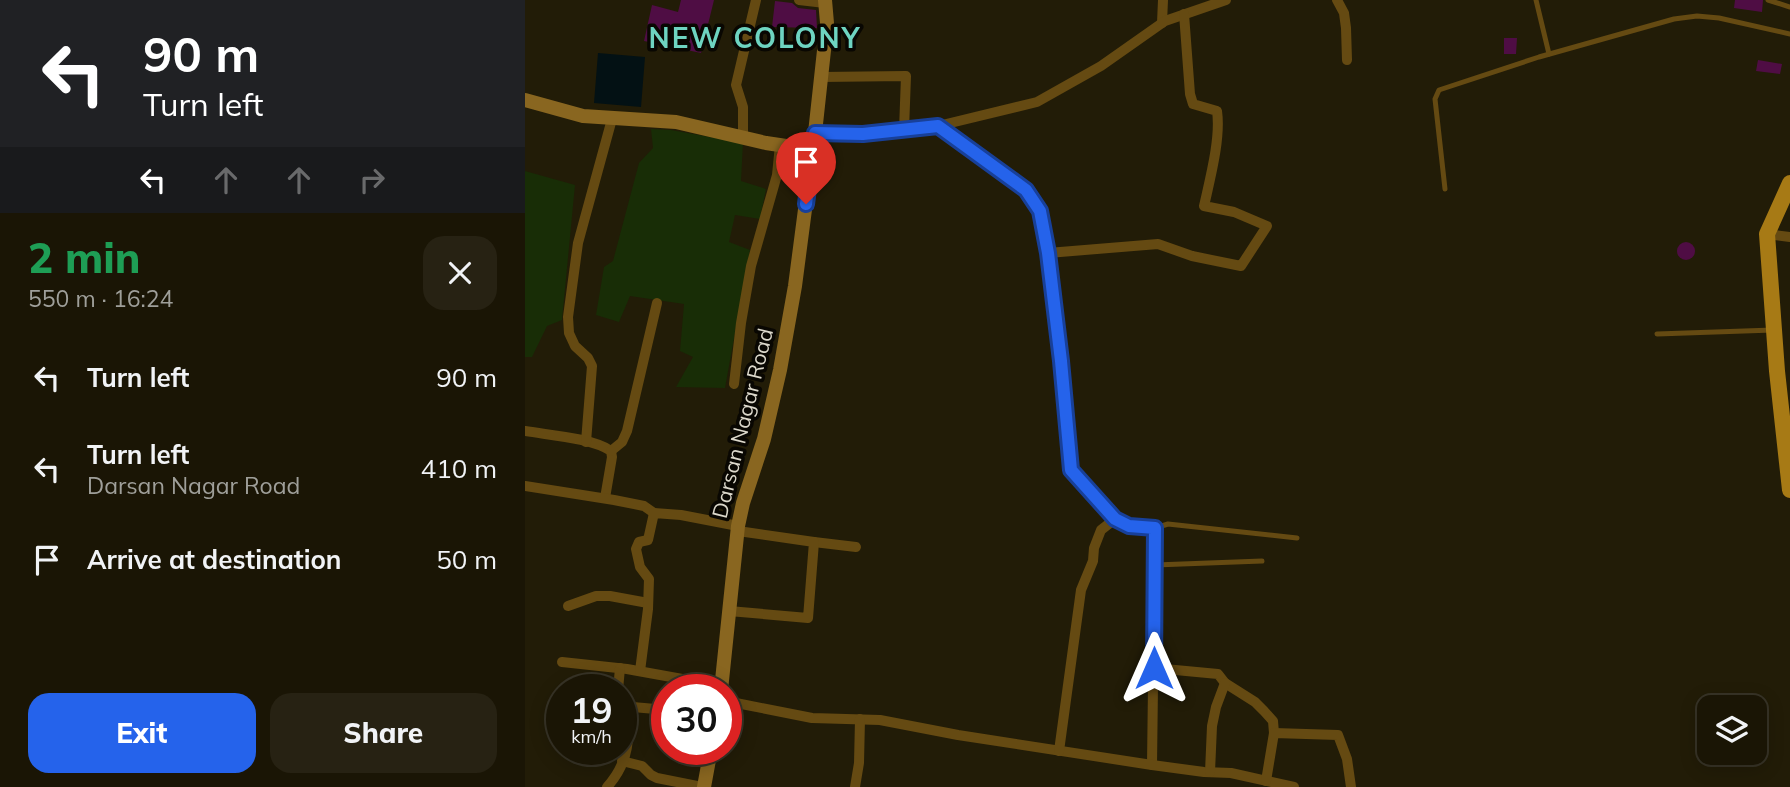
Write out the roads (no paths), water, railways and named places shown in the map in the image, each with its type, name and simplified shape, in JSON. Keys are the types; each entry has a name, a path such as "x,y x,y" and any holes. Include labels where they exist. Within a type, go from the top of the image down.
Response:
{"main road":[{"path":"1790,183 1767,234 1775,330 1784,370 1790,490"}],"street":[{"path":"744,138 743,107 736,85 756,0"},
{"path":"799,0 825,1"},
{"path":"1162,23 1163,0"},
{"path":"815,133 863,134 938,126 1037,102 1101,66 1162,23 1226,0"},
{"path":"1337,0 1346,27 1347,60"},
{"name":"Darsan Nagar Road","path":"722,674 738,529 743,503 764,439 795,286 827,23 825,1"},
{"path":"1048,253 1158,244 1192,256 1241,266 1267,226 1234,212 1204,206 1214,160 1218,118 1217,111 1193,104 1189,94 1185,14"},
{"path":"821,77 905,76 904,130"},
{"path":"525,100 583,116 676,122 813,150"},
{"path":"586,442 592,366 588,358 575,346 569,333 568,317 578,243 612,119"},
{"path":"938,126 1026,190 1040,211 1061,361 1071,470 1115,519 1129,526 1155,528 1152,765"},
{"path":"734,384 751,266 777,175 780,145"},
{"path":"1767,234 1790,237"},
{"path":"611,452 622,442 627,431 657,303"},
{"path":"525,431 586,442 602,446 611,452 605,498"},
{"path":"525,486 605,498 643,506 654,513 681,514 738,529 856,547"},
{"path":"640,671 649,579 640,567 636,549 639,542 648,540 654,513"},
{"path":"1059,751 1081,590 1093,561 1094,548 1101,530 1115,519"},
{"path":"729,611 808,618 814,542"},
{"path":"568,606 596,596 648,603"},
{"path":"562,662 654,674"},
{"path":"619,674 620,668"},
{"path":"1154,668 1219,674 1225,683 1264,710 1273,721 1266,780"},
{"path":"1210,772 1212,726 1225,683"},
{"path":"742,704 812,718 880,720 1059,751 1231,773 1294,787"},
{"path":"855,787 859,763 860,719"},
{"path":"1273,733 1338,735 1347,759 1351,787"},
{"path":"607,787 621,765"},
{"path":"637,765 657,778 703,787 708,765"}],"lane":[{"path":"1537,0 1549,54"},
{"path":"1768,0 1790,7"},
{"path":"1445,189 1434,99 1439,90 1549,54 1674,19 1697,16 1719,18 1790,34"},
{"path":"1657,334 1775,330"},
{"path":"1155,528 1168,524 1297,538"},
{"path":"1155,565 1262,561"}],"district":[{"name":"NEW COLONY","path":"755,37"}]}
